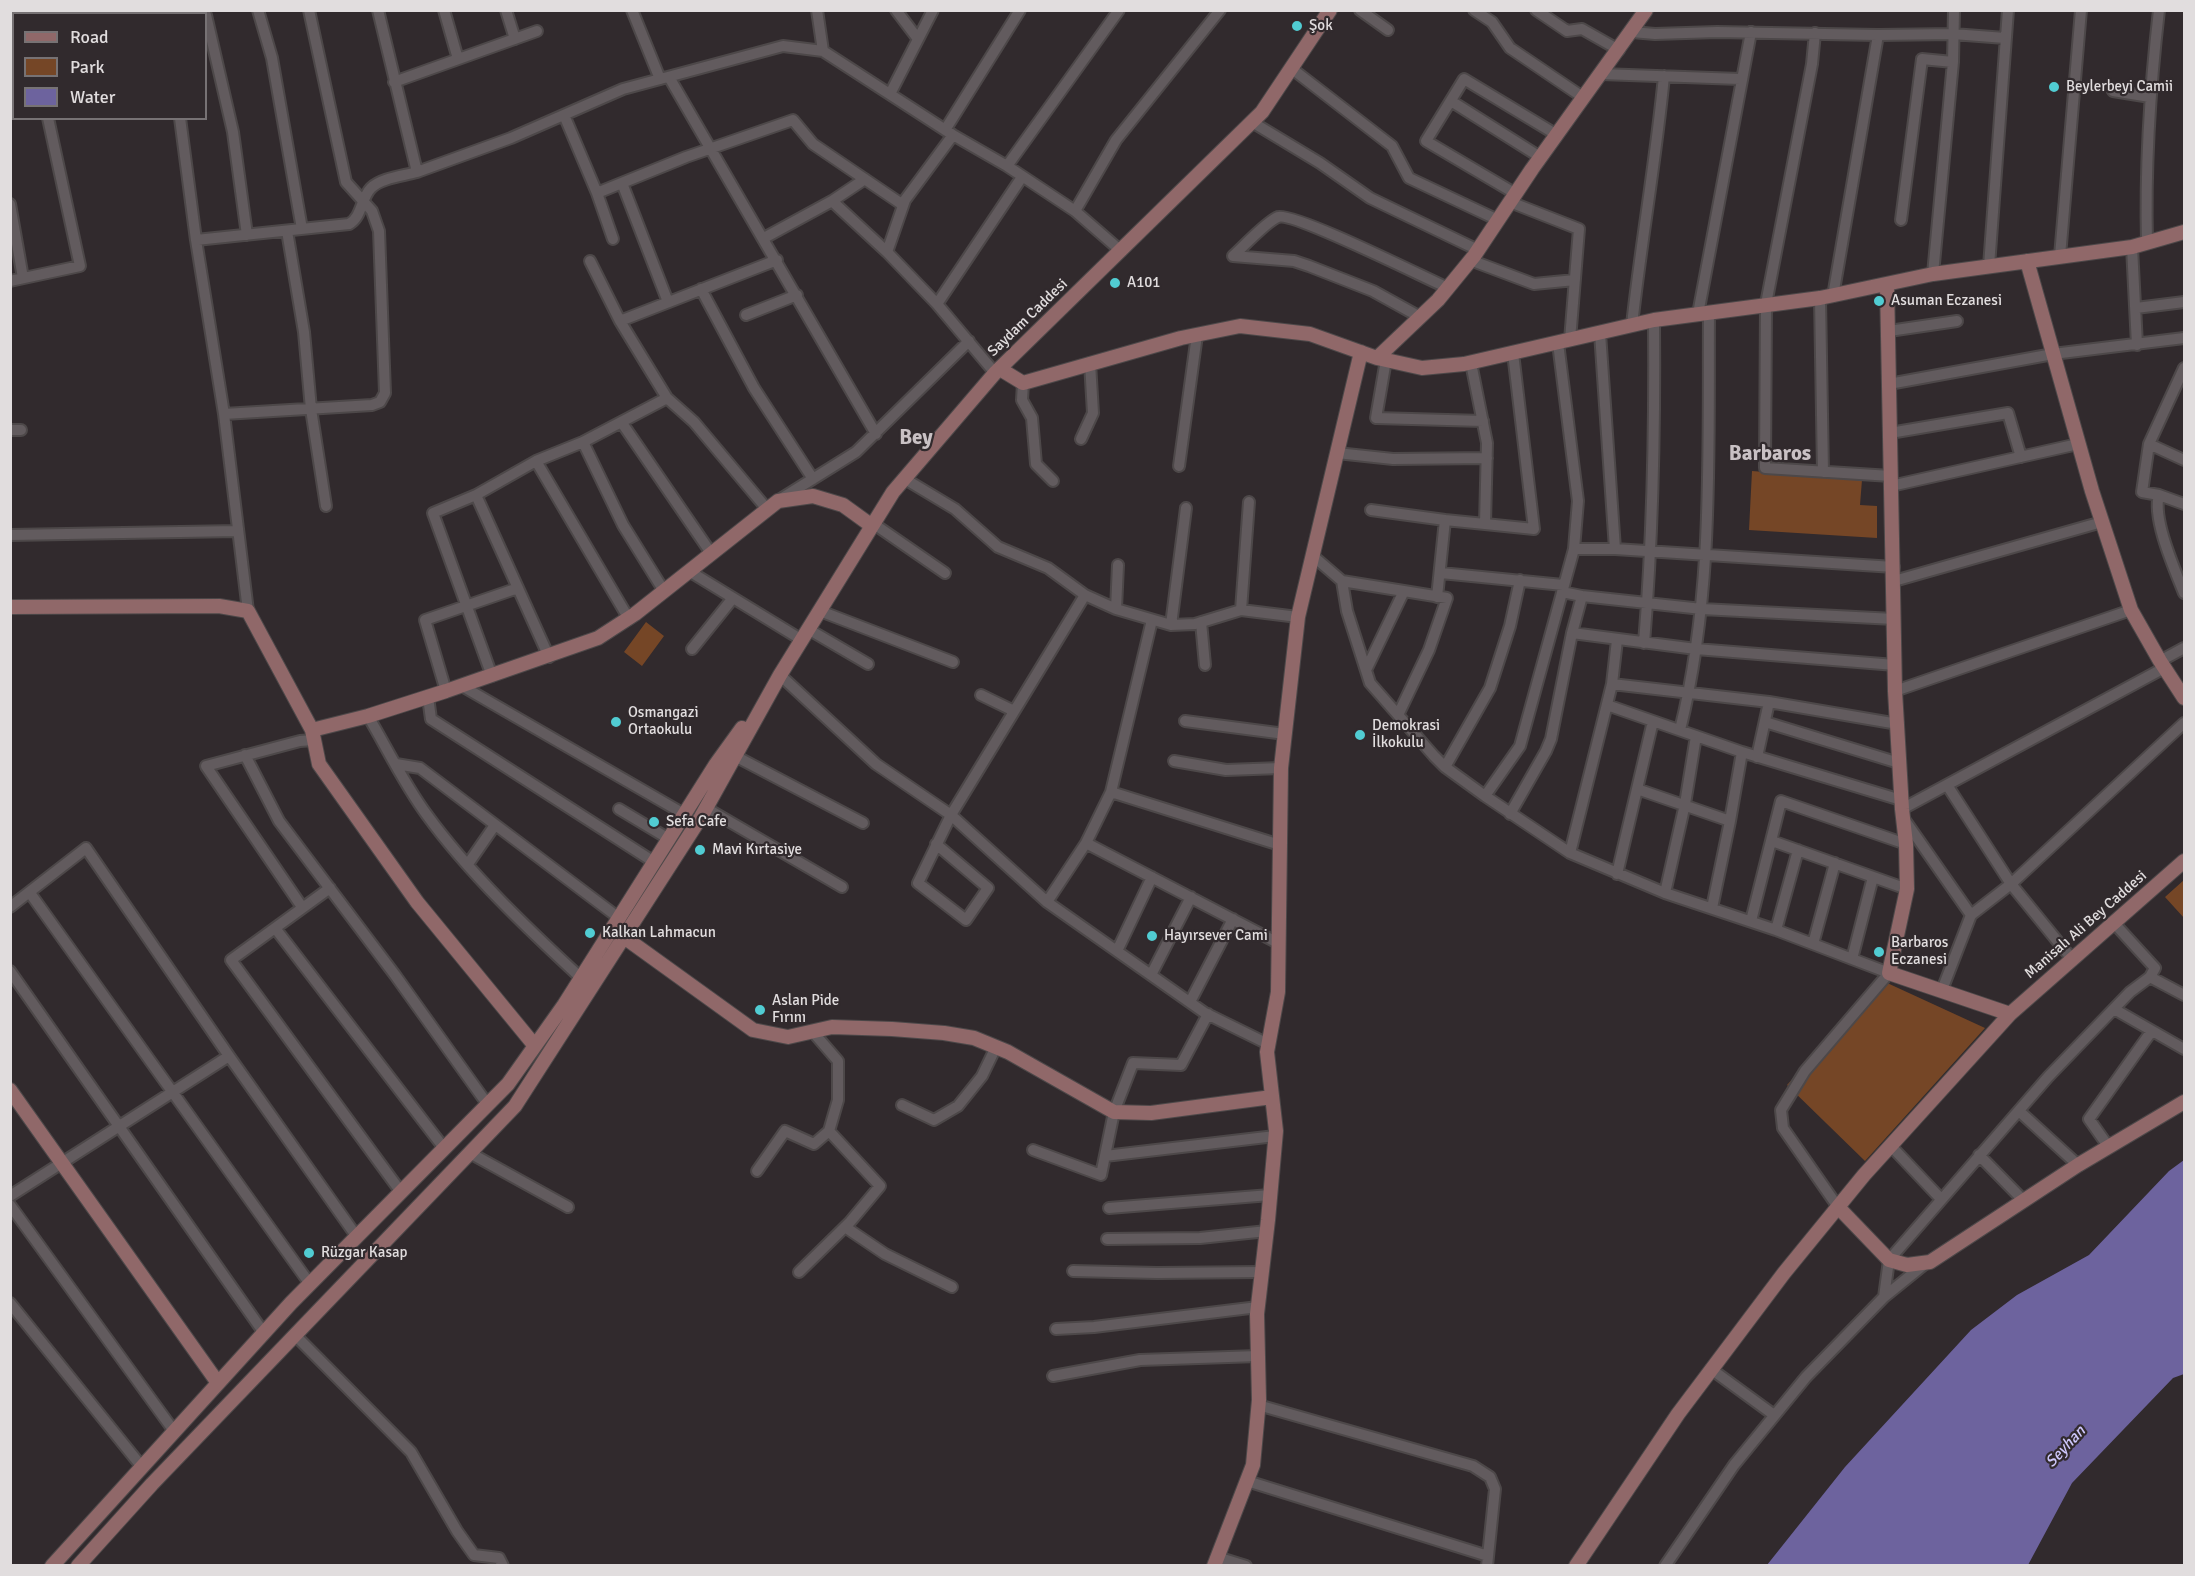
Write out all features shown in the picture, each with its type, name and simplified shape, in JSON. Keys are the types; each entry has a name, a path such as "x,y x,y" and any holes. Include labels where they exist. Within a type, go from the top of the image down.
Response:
{"street":[{"path":"258,10 272,58 302,229"},
{"path":"224,414 372,405 380,402 385,393 379,231 375,217 364,200 346,182 309,10"},
{"path":"378,10 417,172"},
{"path":"444,10 458,60"},
{"path":"506,10 514,39"},
{"path":"632,10 664,78 711,148 876,434"},
{"path":"817,10 824,51"},
{"path":"896,10 918,39"},
{"path":"890,94 933,10"},
{"path":"887,252 903,205 949,132 1020,10"},
{"path":"1007,166 1119,10"},
{"path":"1075,212 1116,140 1220,10"},
{"name":"Saydam Caddesi","path":"780,675 893,492 998,371 1262,112 1330,10"},
{"path":"1360,10 1388,30"},
{"path":"1474,10 1492,22 1510,48 1584,98"},
{"path":"1536,10 1567,31 1582,29 1619,50"},
{"path":"1933,274 1953,62 1954,10"},
{"path":"1989,266 2008,10"},
{"path":"2060,256 2081,10"},
{"path":"2147,243 2146,193 2150,97 2159,10"},
{"path":"1483,421 1376,418 1381,359 1448,288 1474,255 1540,157 1632,32 1642,12"},
{"path":"207,22 233,132 247,235"},
{"path":"394,82 537,31"},
{"path":"1632,32 1655,34 1751,32 1953,34 2005,38"},
{"path":"1680,730 1689,694 1696,649 1707,556 1704,313 1740,79 1751,32"},
{"path":"1815,33 1812,64 1766,304 1765,468 1823,472 1891,481 2078,444"},
{"path":"1823,472 1827,297 1878,35"},
{"path":"196,240 352,223 375,185 511,138 623,89 783,46 824,51 949,132 1007,166 1075,212 1121,251"},
{"path":"1901,220 1922,59 1953,62"},
{"path":"1292,68 1392,146 1409,178 1498,220"},
{"path":"1601,74 1740,79"},
{"path":"1632,325 1642,238 1657,152 1664,76"},
{"path":"1485,796 1520,746 1574,549 1578,501 1564,342 1575,280 1579,229 1513,198 1426,141 1464,79 1557,135"},
{"path":"2114,91 2150,97"},
{"path":"1451,101 1540,157"},
{"path":"564,115 597,193 613,239"},
{"path":"10,281 80,266 48,120"},
{"path":"180,120 196,240 224,414 248,611 313,735 319,764 417,902 535,1046"},
{"path":"597,193 711,148 793,120 813,144 903,205"},
{"path":"1252,123 1320,163 1370,198 1474,255 1534,284 1575,280"},
{"path":"937,304 1022,177"},
{"path":"764,238 832,201 865,179"},
{"path":"622,183 668,302"},
{"path":"832,201 887,252 998,371 1023,383 1090,363 1240,326 1310,334 1381,359 1422,368 1471,363 1654,320 1827,297 1933,274 2132,247 2184,232"},
{"path":"10,204 23,278"},
{"path":"1420,317 1373,291 1310,266 1293,261 1233,256 1274,220 1284,216 1314,226 1448,288"},
{"path":"287,231 304,332 311,409 326,506"},
{"path":"2132,247 2137,345"},
{"path":"620,321 777,260"},
{"path":"591,261 620,321 667,398 694,422 772,505"},
{"path":"2027,261 2078,444 2131,610 2184,698"},
{"path":"1887,285 1895,691 1907,889 1889,973 1804,1071 1781,1110 1784,1128 1838,1207 1889,1260 1907,1265 1927,1262"},
{"path":"701,289 754,388 813,479"},
{"path":"746,315 797,295"},
{"path":"2136,308 2184,302"},
{"path":"1644,643 1651,553 1655,433 1654,320"},
{"path":"1889,331 1957,321"},
{"path":"1600,333 1615,549"},
{"path":"1179,466 1197,335"},
{"path":"1889,384 2053,354 2184,338"},
{"path":"302,907 206,766 300,741 598,639 628,619 772,505 856,452 969,341"},
{"path":"1246,1566 1216,1561 1253,1464 1258,1405 1258,1307 1275,1136 1267,1052 1278,992 1281,768 1298,617 1361,352"},
{"path":"1371,510 1534,529 1513,353"},
{"path":"1081,439 1093,414 1090,363"},
{"path":"1471,363 1487,442 1485,524"},
{"path":"2184,368 2179,392 2150,444 2142,492 2184,504"},
{"path":"1023,383 1022,400 1032,418 1036,464 1053,481"},
{"path":"492,676 433,513 476,495 536,461 583,442 667,398"},
{"path":"1890,433 2008,413 2020,457"},
{"path":"622,423 711,553"},
{"path":"583,442 623,525 664,591"},
{"path":"2150,444 2184,460"},
{"path":"1337,453 1393,459 1487,458"},
{"path":"536,461 628,619"},
{"path":"905,479 955,509 998,547 1048,568 1085,595 1116,609 1171,625 1201,622 1241,610 1298,617"},
{"path":"476,495 549,657"},
{"path":"2159,495 2158,514 2171,560 2184,593"},
{"path":"772,505 813,496 843,505 945,573"},
{"path":"1241,610 1249,502"},
{"path":"1171,625 1186,508"},
{"path":"1437,597 1445,520"},
{"path":"1894,581 2102,522"},
{"path":"10,535 237,531"},
{"path":"1574,549 1615,549 1894,567"},
{"path":"1313,556 1342,581 1447,598 1429,650 1398,715"},
{"path":"1116,609 1118,565"},
{"path":"689,571 733,598 868,664"},
{"path":"1441,573 1520,580 1563,588 1582,596 1702,609 1894,619"},
{"path":"1445,767 1490,688 1510,626 1520,580"},
{"path":"1342,581 1347,611 1370,683 1445,767 1510,814 1570,853 1665,893 1751,921 1889,973 2010,1014"},
{"path":"446,691 425,620 518,588"},
{"path":"1366,670 1404,591"},
{"path":"936,844 988,888 966,920 918,883 936,844 951,814 1085,595"},
{"path":"1510,814 1551,739 1572,633 1582,596"},
{"path":"692,649 733,598"},
{"path":"10,607 219,606 248,611"},
{"path":"1895,691 2131,610"},
{"path":"820,611 953,662"},
{"path":"1047,902 1086,843 1111,792 1152,620"},
{"path":"1201,622 1205,665"},
{"path":"1572,633 1696,649 1895,665"},
{"path":"1570,853 1612,684 1617,640"},
{"path":"1902,809 2162,664 2184,648"},
{"path":"78,1566 152,1484 515,1106 706,808 780,675"},
{"path":"52,1566 310,1284 508,1084 581,978 716,764 780,675"},
{"path":"780,675 876,764 951,814 1047,902 1208,1014 1268,1044"},
{"path":"1612,684 1769,702 1898,724"},
{"path":"462,686 684,814"},
{"path":"981,695 1014,711"},
{"path":"428,697 431,719 654,861"},
{"path":"1757,757 1769,702"},
{"path":"1607,705 1902,809 1971,915"},
{"path":"368,716 426,814 468,864 537,937 581,978"},
{"path":"1185,721 1285,734"},
{"path":"1617,874 1653,721"},
{"path":"1765,723 1899,763"},
{"path":"1942,990 1971,915 2011,884 2184,723"},
{"path":"1665,893 1685,804 1696,736"},
{"path":"1712,908 1742,752"},
{"path":"245,755 279,821 395,975 488,1105"},
{"path":"735,756 862,823"},
{"path":"1174,760 1226,770 1281,768"},
{"path":"396,764 420,768 619,918"},
{"path":"1947,785 2011,884 2072,959"},
{"path":"1637,789 1730,821"},
{"path":"1111,792 1280,846"},
{"path":"1751,921 1781,801 1906,844"},
{"path":"706,808 842,887"},
{"path":"619,809 669,839"},
{"path":"468,864 495,825"},
{"path":"1772,841 1907,889"},
{"path":"1086,843 1278,943"},
{"path":"10,907 86,848 357,1237"},
{"path":"1776,930 1798,850"},
{"name":"Manisalı Ali Bey Caddesi","path":"1576,1566 1678,1414 1784,1273 1838,1207 2010,1014 2184,861"},
{"path":"1813,944 1835,863"},
{"path":"1117,951 1152,877"},
{"path":"1852,959 1873,877"},
{"path":"330,888 231,960 401,1192"},
{"path":"30,893 310,1284"},
{"path":"1151,975 1191,897"},
{"path":"1191,1002 1233,919"},
{"path":"1884,1297 1889,1260 2048,1077 2130,992 2150,977 2155,968 2114,922"},
{"path":"274,927 444,1148"},
{"path":"624,937 753,1030 788,1037 832,1027 944,1033 974,1038 996,1047 1114,1112 1151,1113 1272,1097"},
{"path":"10,971 264,1333"},
{"path":"2150,977 2184,995"},
{"path":"2114,1009 2184,1050"},
{"path":"1034,1150 1101,1175 1114,1112 1133,1063 1181,1065 1208,1014"},
{"path":"757,1171 785,1131 814,1144 829,1131 838,1100 838,1061 813,1032"},
{"path":"2108,1146 2089,1119 2151,1032"},
{"path":"902,1105 934,1120 958,1106 982,1076 996,1047"},
{"path":"10,1196 229,1056"},
{"path":"10,1090 219,1383"},
{"path":"1665,1566 1734,1465 1774,1415 1806,1377 1884,1297 1927,1262 2108,1146 2184,1102"},
{"path":"2019,1111 2078,1165"},
{"path":"799,1272 845,1227 880,1186 829,1131"},
{"path":"1105,1156 1275,1136"},
{"path":"1891,1146 1941,1199"},
{"path":"470,1153 568,1207"},
{"path":"1980,1155 2023,1200"},
{"path":"1109,1208 1270,1195"},
{"path":"10,1205 174,1431"},
{"path":"845,1227 885,1254 951,1287"},
{"path":"1107,1239 1200,1238 1267,1231"},
{"path":"1073,1271 1262,1272"},
{"path":"10,1303 142,1467"},
{"path":"1056,1329 1094,1327 1258,1307"},
{"path":"295,1335 411,1452 457,1531 474,1555 499,1558 503,1566"},
{"path":"1053,1376 1140,1360 1258,1356"},
{"path":"1711,1370 1774,1415"},
{"path":"1247,1481 1487,1561 1495,1489 1490,1477 1473,1466 1258,1405"}],"green space":[{"path":"1752,471 1862,480 1860,505 1877,506 1877,538 1749,530"},
{"path":"646,622 664,636 642,666 624,652"},
{"path":"2184,880 2184,918 2165,897"},
{"path":"1885,982 1985,1028 1865,1161 1787,1085 1869,994"}],"water":[{"name":"Seyhan","path":"2184,1160 2184,1374 2173,1378 2072,1483 2028,1565 1767,1565 1845,1467 1971,1330 2017,1295 2089,1255 2169,1171"}],"place":[{"name":"Şok","path":"1297,26"},
{"name":"Beylerbeyi Camii","path":"2054,87"},
{"name":"A101","path":"1115,283"},
{"name":"Asuman Eczanesi","path":"1879,301"},
{"name":"Osmangazi Ortaokulu","path":"616,722"},
{"name":"Demokrasi İlkokulu","path":"1360,735"},
{"name":"Sefa Cafe","path":"654,822"},
{"name":"Mavi Kırtasiye","path":"700,850"},
{"name":"Kalkan Lahmacun","path":"590,933"},
{"name":"Hayırsever Cami","path":"1152,936"},
{"name":"Barbaros Eczanesi","path":"1879,952"},
{"name":"Aslan Pide Fırını","path":"760,1010"},
{"name":"Rüzgar Kasap","path":"309,1253"}],"district":[{"name":"Bey","path":"916,438"},
{"name":"Barbaros","path":"1770,454"}]}
